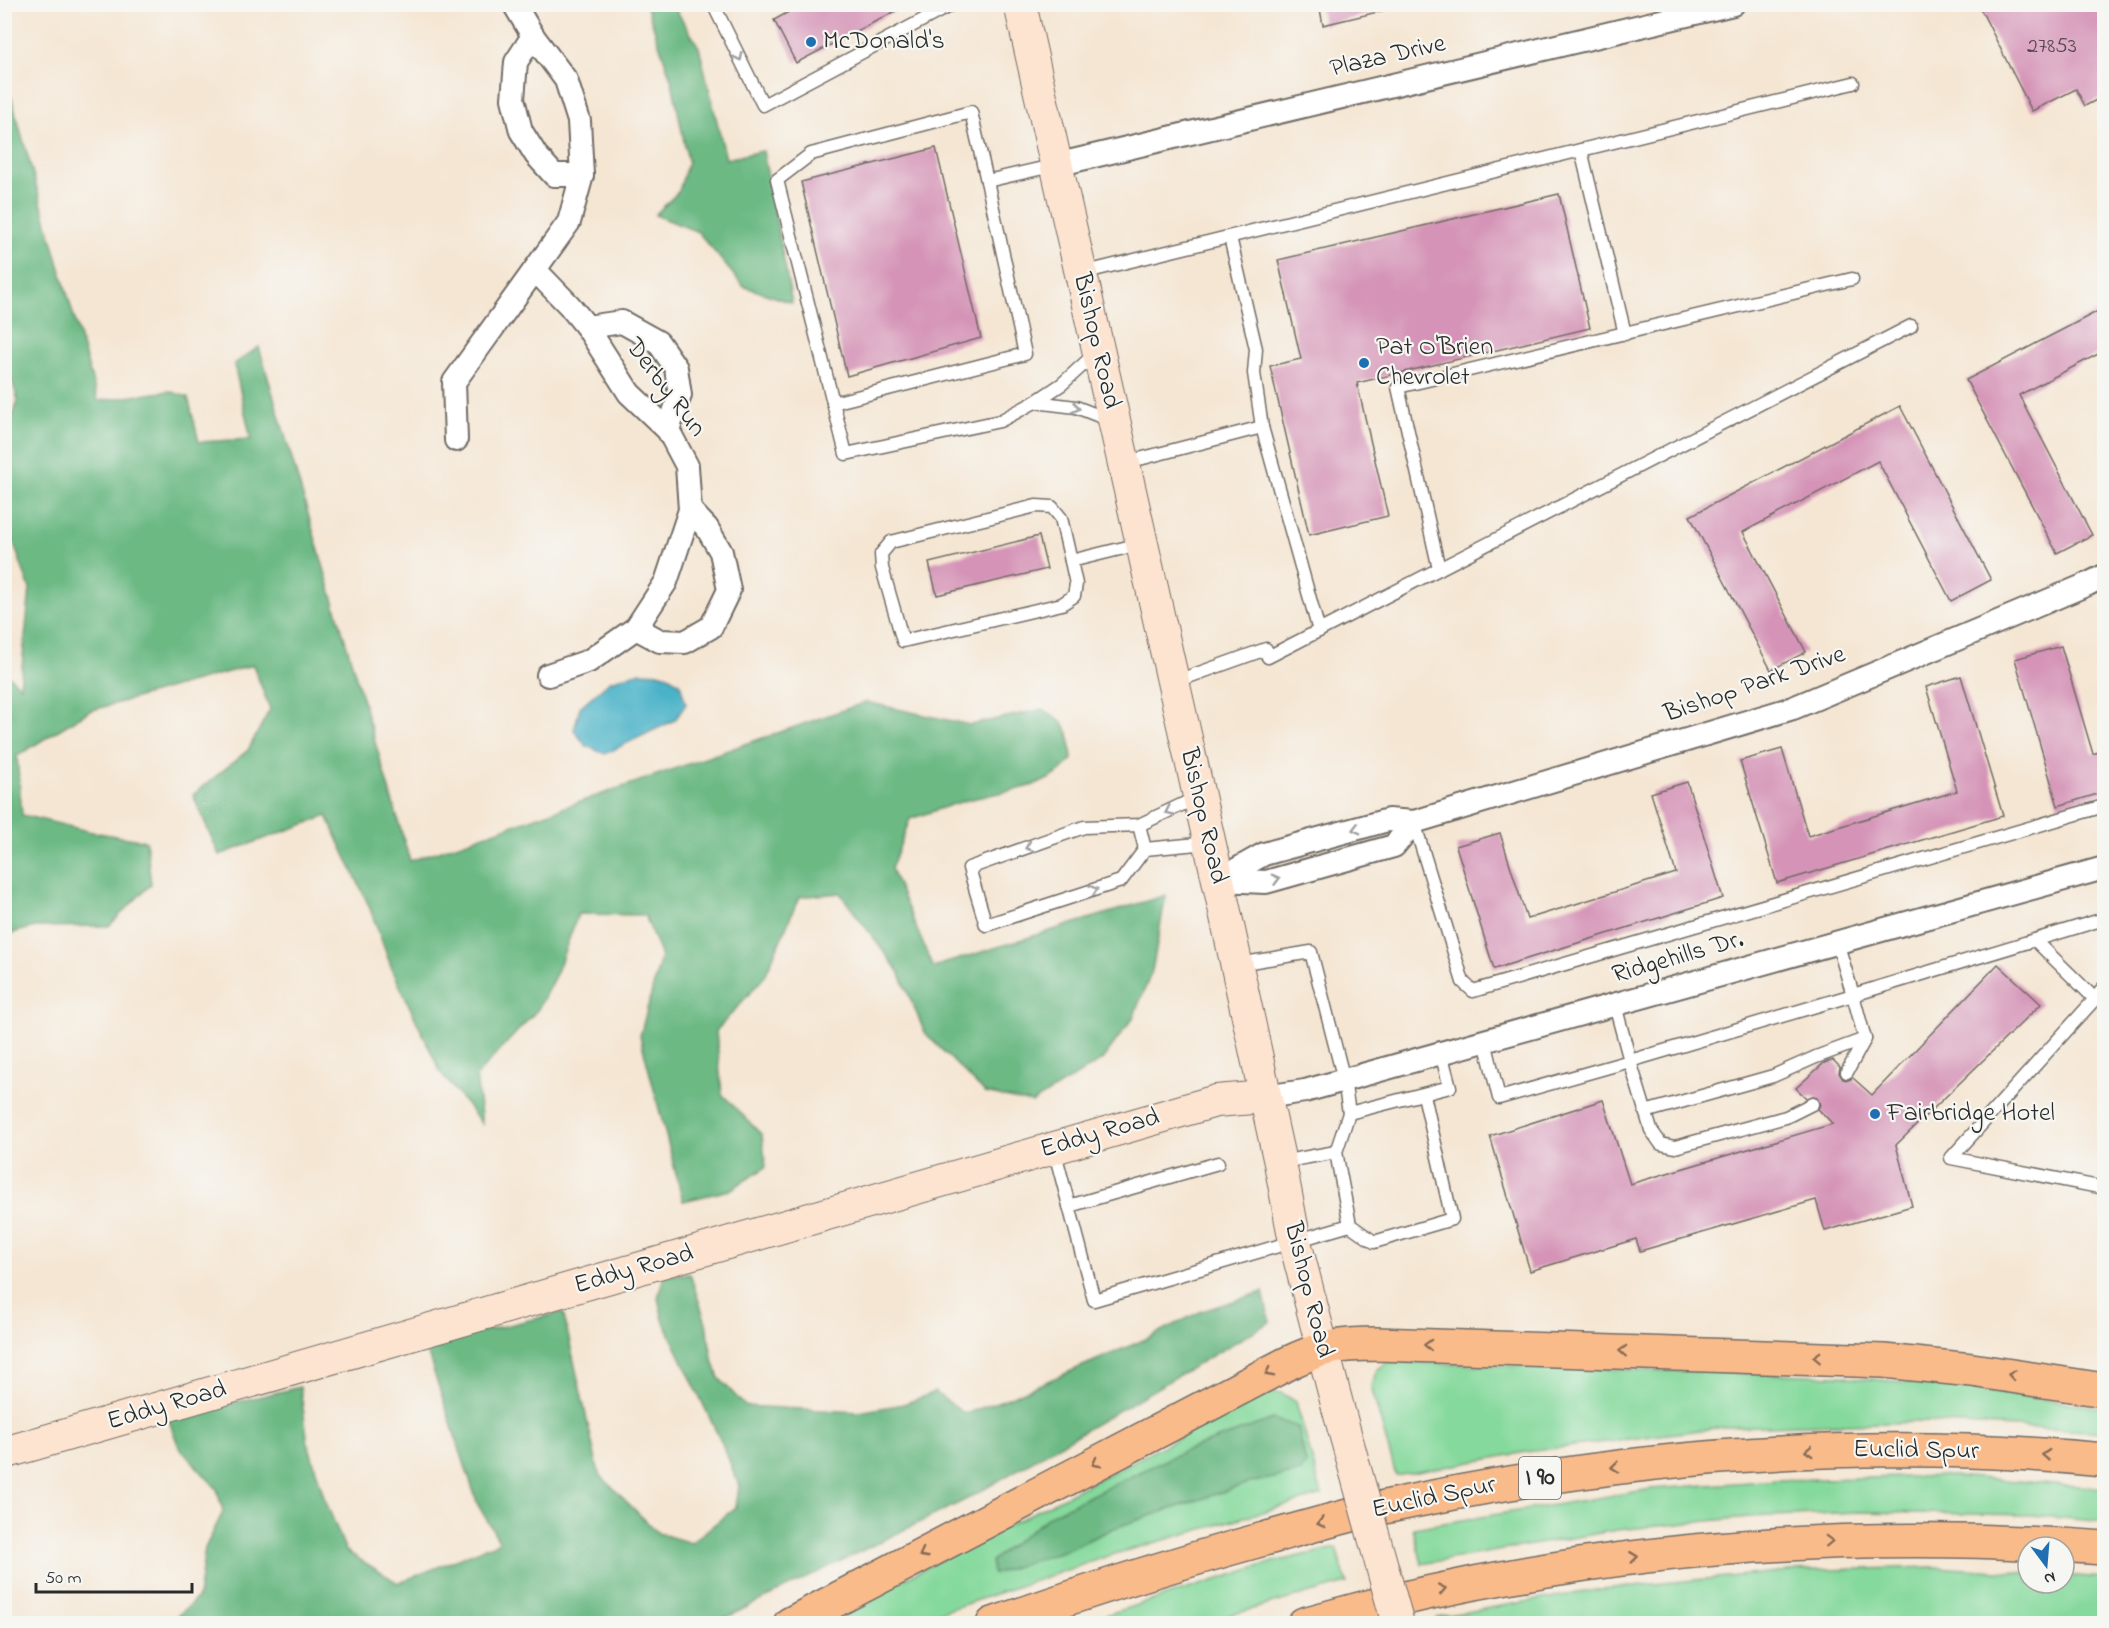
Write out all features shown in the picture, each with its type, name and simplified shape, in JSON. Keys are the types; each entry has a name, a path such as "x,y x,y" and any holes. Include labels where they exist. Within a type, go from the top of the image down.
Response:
{"highway":[{"path":"790,1623 1286,1364 1322,1348 1346,1344 1377,1344 1839,1358 1972,1370 2104,1390"},
{"name":"Euclid Spur","path":"993,1623 1154,1570 1302,1528 1378,1509 1528,1479 1682,1460 1828,1450 1982,1451 2104,1460"},
{"path":"1304,1623 1374,1604 1515,1575 1579,1564 1736,1546 1893,1539 2104,1548"}],"main road":[{"name":"Bishop Road","path":"1020,4 1218,880 1295,1242 1338,1408 1398,1623"},
{"name":"Eddy Road","path":"4,1453 1216,1101 1265,1097"}],"street":[{"path":"456,440 454,382 536,271 569,222 582,175 579,121 566,80 533,36 514,4"},
{"name":"Plaza Drive","path":"1056,165 1733,4"},
{"path":"533,36 516,62 513,99 521,131 536,155 555,175 582,175"},
{"name":"Derby Run","path":"536,271 587,327 629,393 668,430 687,466 690,510 666,582 636,628 589,662 548,675"},
{"path":"587,327 622,322 658,342 676,368 680,395 668,430"},
{"path":"636,628 660,641 685,642 711,627 729,590 722,552 707,528 690,510"},
{"name":"Bishop Park Drive","path":"1414,822 1793,708 2104,576"},
{"path":"1218,880 1266,882 1394,846 1414,822"},
{"name":"Ridgehills Dr.","path":"1265,1097 1305,1091 2104,867"}],"lane":[{"path":"713,4 763,105 953,4"},
{"path":"1081,274 1853,83"},
{"path":"833,403 1025,354 971,112 811,154 777,180 833,403 846,454 1000,421 1062,384 1098,351"},
{"path":"1581,150 1625,334"},
{"path":"987,181 1056,165"},
{"path":"1230,237 1256,350 1254,373 1262,427 1319,631"},
{"path":"1439,569 1398,387 1852,279"},
{"path":"1173,682 1267,653 1319,631 1911,326"},
{"path":"1035,402 1076,407 1115,422"},
{"path":"1124,463 1262,427"},
{"path":"1036,506 1052,507 1060,518 1071,561 1076,584 1074,596 1062,604 903,641 882,568 881,554 891,542 1036,506"},
{"path":"1071,561 1142,543"},
{"path":"1199,797 1139,825 1084,827 969,868 986,925 1122,881 1145,849 1209,843"},
{"path":"1414,822 1463,982 1473,991 2104,806"},
{"path":"1139,825 1145,849"},
{"path":"1485,1041 1499,1098 2104,919"},
{"path":"2035,940 2095,999"},
{"path":"1837,942 1865,1039 1847,1072"},
{"path":"1236,964 1311,952 1344,1080 1349,1113 1336,1152 1350,1225 1374,1242 1452,1219 1424,1095"},
{"path":"2104,987 1951,1158 2104,1188"},
{"path":"1615,1005 1650,1130 1661,1144 1675,1147 1786,1117 1812,1104"},
{"path":"1645,1112 1773,1076 1865,1039"},
{"path":"1349,1113 1450,1087 1441,1053"},
{"path":"1054,1148 1094,1300 1350,1225"},
{"path":"1280,1163 1336,1152"},
{"path":"1070,1206 1218,1163"}],"green space":[{"path":"646,5 673,5 699,47 726,159 763,151 792,303 743,286 698,232 655,215 679,191 688,161 672,82"},
{"path":"4,73 98,401 169,391 188,397 199,442 251,439 234,364 259,347 410,861 866,702 970,725 1043,709 1063,724 1068,734 1072,759 1063,769 1041,783 968,800 910,819 891,869 933,967 1166,895 1152,971 1133,1018 1102,1060 1032,1103 985,1093 925,1033 899,972 840,893 799,897 765,976 716,1031 722,1094 762,1135 766,1167 730,1190 683,1201 640,1036 661,957 645,915 578,914 557,972 538,1009 476,1076 482,1124 441,1073 392,969 369,906 327,816 219,855 193,795 248,750 270,709 253,665 89,711 17,756 22,815 92,832 146,841 151,884 109,926 35,927 5,935 5,672 20,686 30,589 5,519 5,441 18,400 4,356"},
{"path":"690,1274 706,1323 712,1357 719,1378 745,1406 859,1412 904,1404 935,1392 965,1414 1146,1339 1202,1311 1263,1292 1270,1322 969,1498 715,1623 170,1623 198,1597 205,1548 223,1512 217,1489 179,1447 168,1418 300,1387 308,1443 324,1497 346,1551 398,1583 500,1542 478,1505 425,1345 563,1312 599,1474 658,1533 691,1543 736,1507 739,1486 725,1450 663,1320 658,1298 664,1275"},
{"path":"1388,1362 1838,1376 1949,1386 2104,1408 2104,1432 1925,1422 1724,1427 1526,1452 1396,1476 1371,1386 1377,1370"},
{"path":"1268,1392 1282,1393 1296,1402 1322,1495 1111,1555 909,1623 816,1624"},
{"path":"1273,1419 1298,1427 1306,1463 1301,1472 1249,1483 1114,1528 1069,1549 993,1574 991,1561 1052,1514 1182,1452"},
{"path":"1953,1476 2104,1488 2104,1522 2032,1515 1858,1512 1749,1517 1617,1530 1422,1564 1413,1528 1652,1489 1778,1480"},
{"path":"1336,1548 1347,1583 1201,1623 1080,1623 1273,1562"},
{"path":"1935,1567 2016,1572 2016,1595 2076,1595 2076,1576 2104,1578 2104,1623 1438,1624 1436,1617 1602,1589 1789,1571"}],"water":[{"path":"640,672 663,673 680,683 686,704 675,720 605,754 586,746 574,730 580,707 610,681"}],"building":[{"name":"McDonald's","path":"803,4 909,4 796,63 774,20"},
{"path":"1319,4 1381,4 1382,11 1323,25"},
{"path":"1978,4 2104,4 2104,96 2085,106 2076,89 2032,111"},
{"path":"936,148 981,338 847,376 801,182"},
{"name":"Pat O'Brien Chevrolet","path":"1559,194 1590,328 1357,383 1388,516 1309,535 1270,366 1301,359 1278,260"},
{"path":"2104,308 2104,351 2019,395 2092,535 2057,553 1966,380"},
{"path":"1900,406 1991,580 1951,601 1878,461 1743,532 1806,652 1771,670 1690,516"},
{"path":"1039,536 1047,569 937,595 929,563"},
{"path":"2061,646 2093,754 2104,750 2104,792 2058,806 2015,659"},
{"path":"1961,676 2003,816 1777,883 1740,761 1782,749 1808,836 1957,791 1926,687"},
{"path":"1687,782 1723,898 1494,969 1456,846 1500,833 1527,919 1676,873 1651,793"},
{"name":"Fairbridge Hotel","path":"1998,964 2041,1004 1896,1145 1912,1206 1825,1231 1816,1200 1640,1251 1636,1239 1530,1271 1490,1136 1603,1100 1630,1184 1833,1124 1818,1109 1820,1104 1817,1098 1812,1096 1806,1098 1796,1088 1824,1063 1833,1060 1840,1067 1839,1073 1843,1079 1853,1078 1872,1095"}],"place":[{"name":"McDonald's","path":"811,42"},
{"name":"Pat O'Brien Chevrolet","path":"1364,363"},
{"name":"Fairbridge Hotel","path":"1875,1114"}]}
